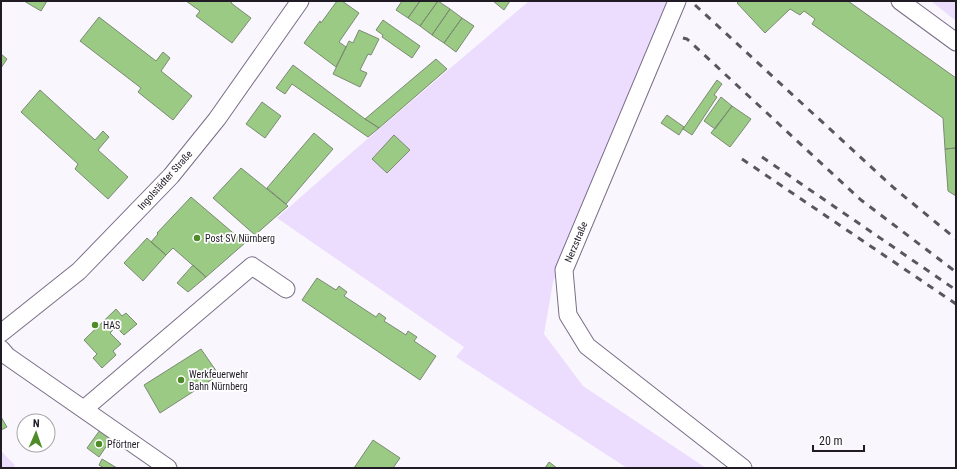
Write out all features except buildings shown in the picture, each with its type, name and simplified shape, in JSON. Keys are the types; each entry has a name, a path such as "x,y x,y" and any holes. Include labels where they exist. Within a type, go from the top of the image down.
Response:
{"street":[{"name":"Ingolstädter Straße","path":"1,333 79,271 171,176 217,119 300,1"},
{"name":"Nerzstraße","path":"677,1 564,270 568,315 586,346 743,468"},
{"path":"900,1 956,42"},
{"path":"84,409 252,266 286,289"},
{"path":"1,349 7,356 168,468"}],"shaded area":[{"path":"529,1 668,1 553,282 544,334 583,386 706,468 627,468 456,357 464,347 277,218"},
{"path":"931,1 956,1 956,21"},
{"path":"2,452 15,465 13,468 1,468"}],"railway":[{"path":"695,5 894,188 956,239"},
{"path":"683,38 687,39 861,200 956,272"},
{"path":"762,157 956,290"},
{"path":"742,159 956,304"}],"place":[{"name":"Post SV Nürnberg","path":"197,238"},
{"name":"HAS","path":"95,325"},
{"name":"Werkfeuerwehr Bahn Nürnberg","path":"181,380"},
{"name":"Pförtner","path":"99,444"}]}
